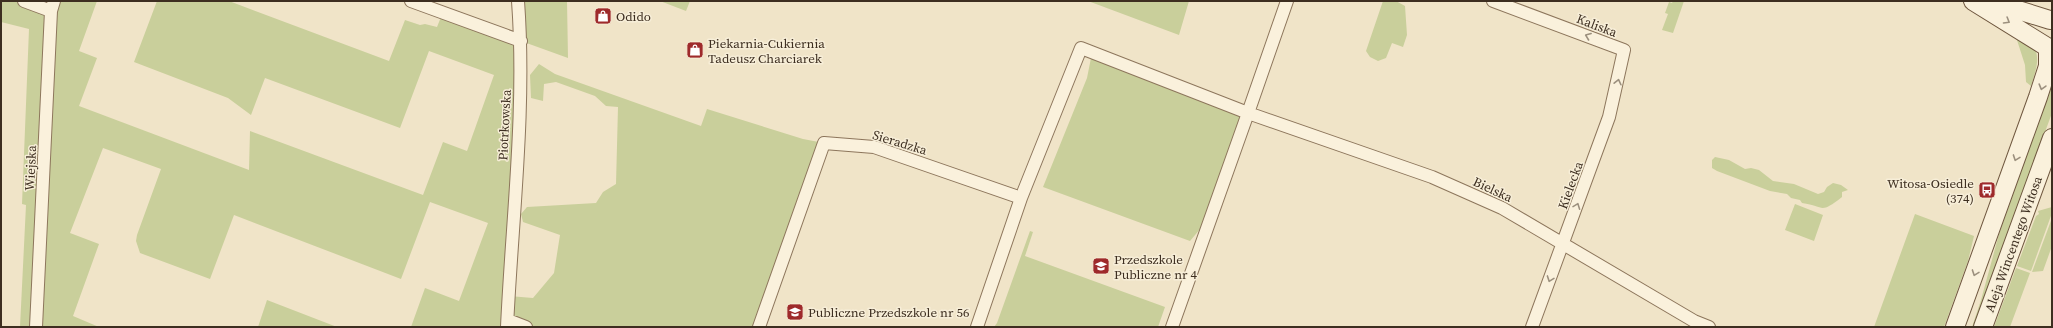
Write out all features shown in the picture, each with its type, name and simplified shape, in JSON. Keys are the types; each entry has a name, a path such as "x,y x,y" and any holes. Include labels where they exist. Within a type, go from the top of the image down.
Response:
{"street":[{"name":"Wiejska","path":"24,1 53,6 36,327"},
{"path":"411,1 521,41"},
{"name":"Piotrkowska","path":"508,324 520,93 521,41 518,1"},
{"path":"1172,327 1287,1"},
{"name":"Kaliska","path":"1493,1 1624,50"},
{"path":"1973,1 2049,51"},
{"path":"1989,1 2051,19"},
{"name":"Aleja Wincentego Witosa","path":"1955,327 2048,66 2049,51 2046,33 2051,19"},
{"name":"Bielska","path":"1021,198 1081,48 1248,113 1432,177 1502,208 1563,242 1689,318 1709,327"},
{"name":"Kielecka","path":"1532,327 1609,117 1624,50"},
{"name":"Aleja Wincentego Witosa","path":"1983,327 2052,138"},
{"name":"Sieradzka","path":"759,327 824,143 874,146 1021,198"},
{"path":"977,327 1021,198"},
{"path":"508,324 526,327"}],"green space":[{"path":"1,1 24,1 51,11 54,1 97,1 79,51 97,58 79,106 249,170 250,131 423,195 443,142 467,151 494,75 429,51 400,128 265,78 251,115 228,98 134,62 157,1 229,1 389,61 405,20 420,25 425,24 437,27 443,12 520,41 518,1 567,1 568,58 521,41 509,296 533,298 554,273 560,235 523,222 521,214 527,207 596,203 603,192 616,184 618,107 606,106 595,96 556,82 544,84 543,101 531,98 530,75 539,64 555,74 701,126 707,109 803,139 824,143 759,327 411,327 425,288 459,301 488,223 430,202 401,279 234,215 210,279 140,253 136,241 137,235 161,169 103,148 70,233 99,244 73,316 99,327 20,327 26,205 22,204 29,29 1,22"},
{"path":"660,1 690,1 686,11"},
{"path":"1088,1 1189,1 1179,35"},
{"path":"1383,1 1396,1 1405,6 1407,35 1403,47 1392,43 1386,58 1378,61 1370,57 1366,51"},
{"path":"1673,1 1684,1 1673,33 1662,30 1668,14 1665,13 1669,2 1672,3"},
{"path":"2016,37 2033,47 2036,51 2037,61 2031,86 2026,82 2025,65"},
{"path":"1091,58 1246,117 1211,216 1190,241 1043,187 1087,78"},
{"path":"2052,84 2052,113 1972,327 1999,234"},
{"path":"1715,157 1729,160 1745,169 1751,168 1759,170 1773,181 1794,184 1818,194 1824,192 1827,187 1833,183 1841,185 1848,190 1842,192 1842,197 1829,206 1822,208 1802,203 1800,200 1791,198 1787,194 1770,191 1717,171 1712,168 1712,160"},
{"path":"1795,204 1823,215 1814,241 1785,230"},
{"path":"2052,207 2052,213 2031,271 2017,266 2036,216 2039,214 2038,211"},
{"path":"1915,214 1974,236 1968,261 1944,327 1874,327"},
{"path":"2052,218 2052,246 2043,271 2032,272"},
{"path":"1030,231 1033,232 1025,256 1165,307 1158,327 994,327 997,323"},
{"path":"2016,268 2030,273 2010,327 1994,327"},
{"path":"267,300 337,327 258,327"}],"place":[{"name":"Odido","path":"603,16"},
{"name":"Piekarnia-Cukiernia Tadeusz Charciarek","path":"695,50"},
{"name":"Witosa-Osiedle (374)","path":"1987,190"},
{"name":"Przedszkole Publiczne nr 4","path":"1101,266"},
{"name":"Publiczne Przedszkole nr 56","path":"795,312"}]}
